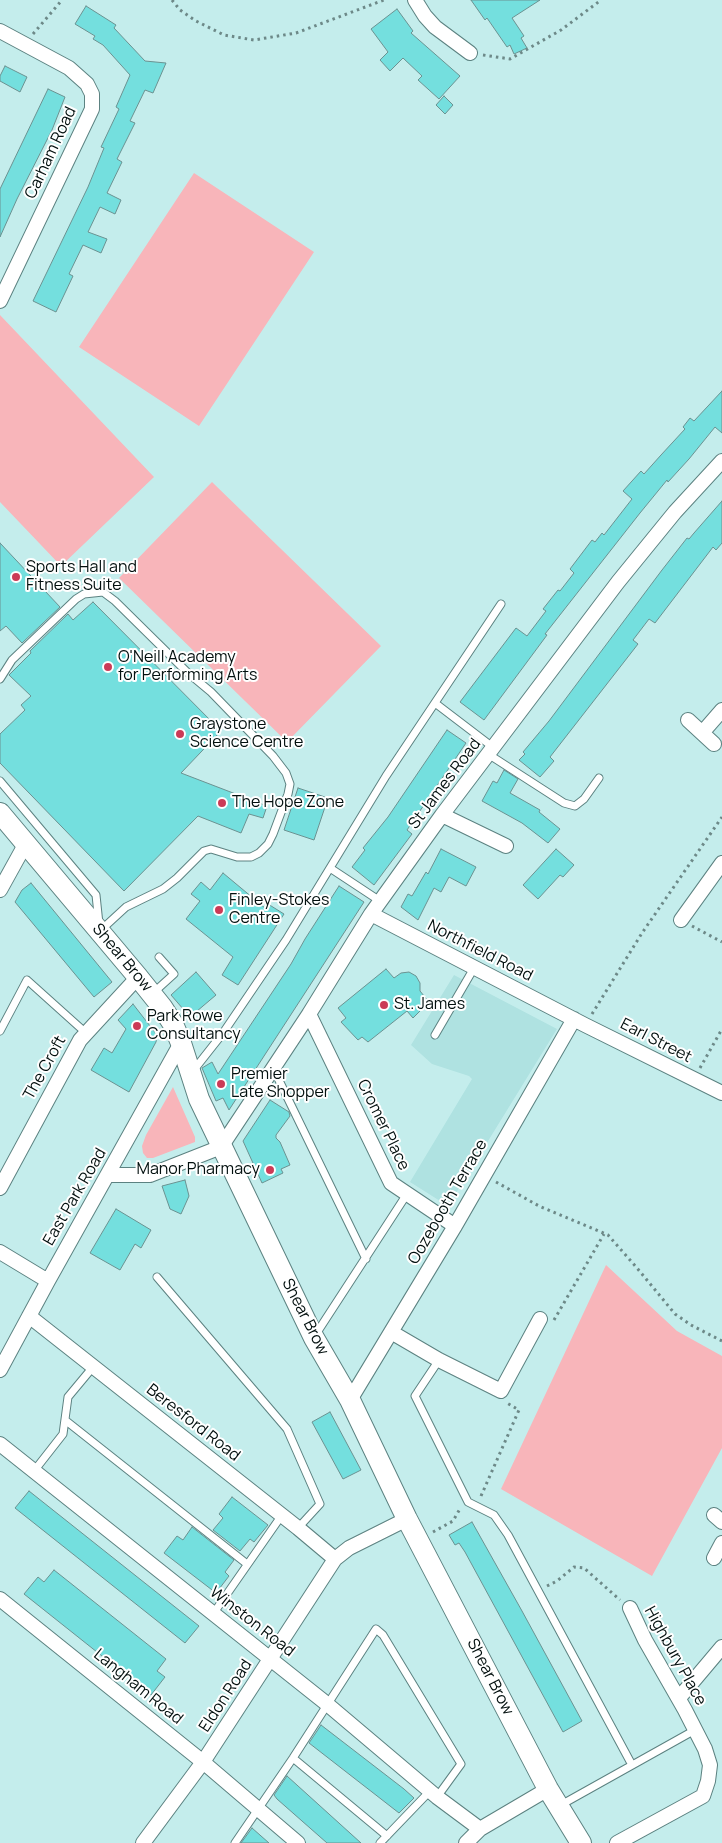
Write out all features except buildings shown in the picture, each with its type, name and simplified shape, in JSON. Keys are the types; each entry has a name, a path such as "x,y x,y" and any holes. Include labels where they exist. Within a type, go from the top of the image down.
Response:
{"main road":[{"name":"Shear Brow","path":"0,813 152,994 173,1024 199,1099 314,1338 350,1400 418,1540 548,1789 581,1843"}],"street":[{"path":"415,0 435,27 470,53"},
{"name":"Carham Road","path":"0,31 69,68 87,84 92,94 92,109 0,301"},
{"name":"St James Road","path":"222,1147 309,1014 371,914 442,815 624,575 675,512 722,461"},
{"path":"702,732 722,710"},
{"path":"688,720 714,744"},
{"path":"442,815 506,846"},
{"path":"0,890 26,844"},
{"path":"681,920 722,863"},
{"name":"Northfield Road","path":"371,914 579,1022"},
{"name":"The Croft","path":"0,1188 80,1040 138,977"},
{"name":"Cromer Place","path":"309,1014 391,1183 455,1226"},
{"name":"Earl Street","path":"579,1022 722,1093"},
{"name":"Oozebooth Terrace","path":"350,1400 579,1022"},
{"name":"East Park Road","path":"0,1370 181,1043"},
{"path":"108,1175 150,1175 222,1147"},
{"path":"0,1252 48,1281"},
{"name":"Beresford Road","path":"29,1316 335,1559"},
{"path":"391,1332 439,1360 501,1391 540,1319"},
{"name":"Winston Road","path":"0,1444 327,1704 433,1794 480,1829"},
{"name":"Eldon Road","path":"143,1843 203,1762 335,1559 349,1548 408,1519"},
{"path":"714,1558 722,1543"},
{"name":"Langham Road","path":"0,1599 203,1762 298,1843"},
{"name":"Highbury Place","path":"616,1843 702,1796 708,1781 710,1765 705,1749 679,1698 645,1640 630,1608"},
{"path":"679,1698 722,1647"},
{"path":"466,1843 480,1829 548,1789"}],"lane":[{"path":"0,679 12,660 76,598 84,594 103,592 187,672 211,692 273,756 286,773 290,784 288,794 273,834 268,844 259,853 251,857 237,857 211,849 204,851 170,884 152,896 138,900 126,907 100,931"},
{"path":"191,1073 223,1034 286,940 386,776 501,604"},
{"path":"435,703 491,751 564,803 575,806 584,799 599,778"},
{"path":"0,781 96,895 100,931"},
{"path":"330,868 380,901"},
{"path":"152,994 174,974 159,957"},
{"path":"435,1036 474,968"},
{"path":"0,1031 28,980 86,1033"},
{"path":"273,1067 366,1259"},
{"path":"314,1338 407,1194"},
{"path":"157,1277 287,1429 320,1504 298,1528"},
{"path":"439,1360 415,1396 468,1502 494,1515 508,1535 632,1765"},
{"path":"34,1471 63,1434 68,1397 93,1367"},
{"path":"65,1420 247,1564"},
{"path":"213,1614 282,1515"},
{"path":"235,1843 293,1758 376,1629 383,1635 461,1764 433,1794 380,1843"},
{"path":"559,1806 695,1730"},
{"path":"293,1758 387,1836"}],"path":[{"path":"24,44 62,0"},
{"path":"172,0 180,10 224,35 254,40 296,33 384,0"},
{"path":"470,53 510,59 561,30 601,0"},
{"path":"579,1022 722,817"},
{"path":"681,920 722,942"},
{"path":"694,1079 722,1029"},
{"path":"485,1175 539,1206 608,1236 675,1314 691,1325 722,1340"},
{"path":"540,1319 552,1324 604,1234"},
{"path":"476,1506 519,1410 506,1403 501,1391"},
{"path":"418,1540 453,1521 466,1498"},
{"path":"538,1591 557,1581 574,1567 584,1568 630,1608"}],"shaded area":[{"path":"194,173 314,252 199,426 79,347"},
{"path":"0,315 154,477 61,566 0,502"},
{"path":"212,482 381,646 287,742 119,578"},
{"path":"454,975 557,1029 448,1206 410,1182 472,1079 469,1076 432,1064 411,1045"},
{"path":"173,1087 195,1137 195,1142 153,1158 147,1158 143,1153 142,1146 146,1135"},
{"path":"606,1265 677,1331 722,1356 722,1448 652,1576 501,1489"}],"place":[{"name":"Sports Hall and Fitness Suite","path":"16,577"},
{"name":"O'Neill Academy for Performing Arts","path":"108,667"},
{"name":"Graystone Science Centre","path":"180,734"},
{"name":"The Hope Zone","path":"222,803"},
{"name":"Finley-Stokes Centre","path":"219,910"},
{"name":"St. James","path":"384,1005"},
{"name":"Park Rowe Consultancy","path":"137,1026"},
{"name":"Premier Late Shopper","path":"221,1084"},
{"name":"Manor Pharmacy","path":"270,1170"}]}
